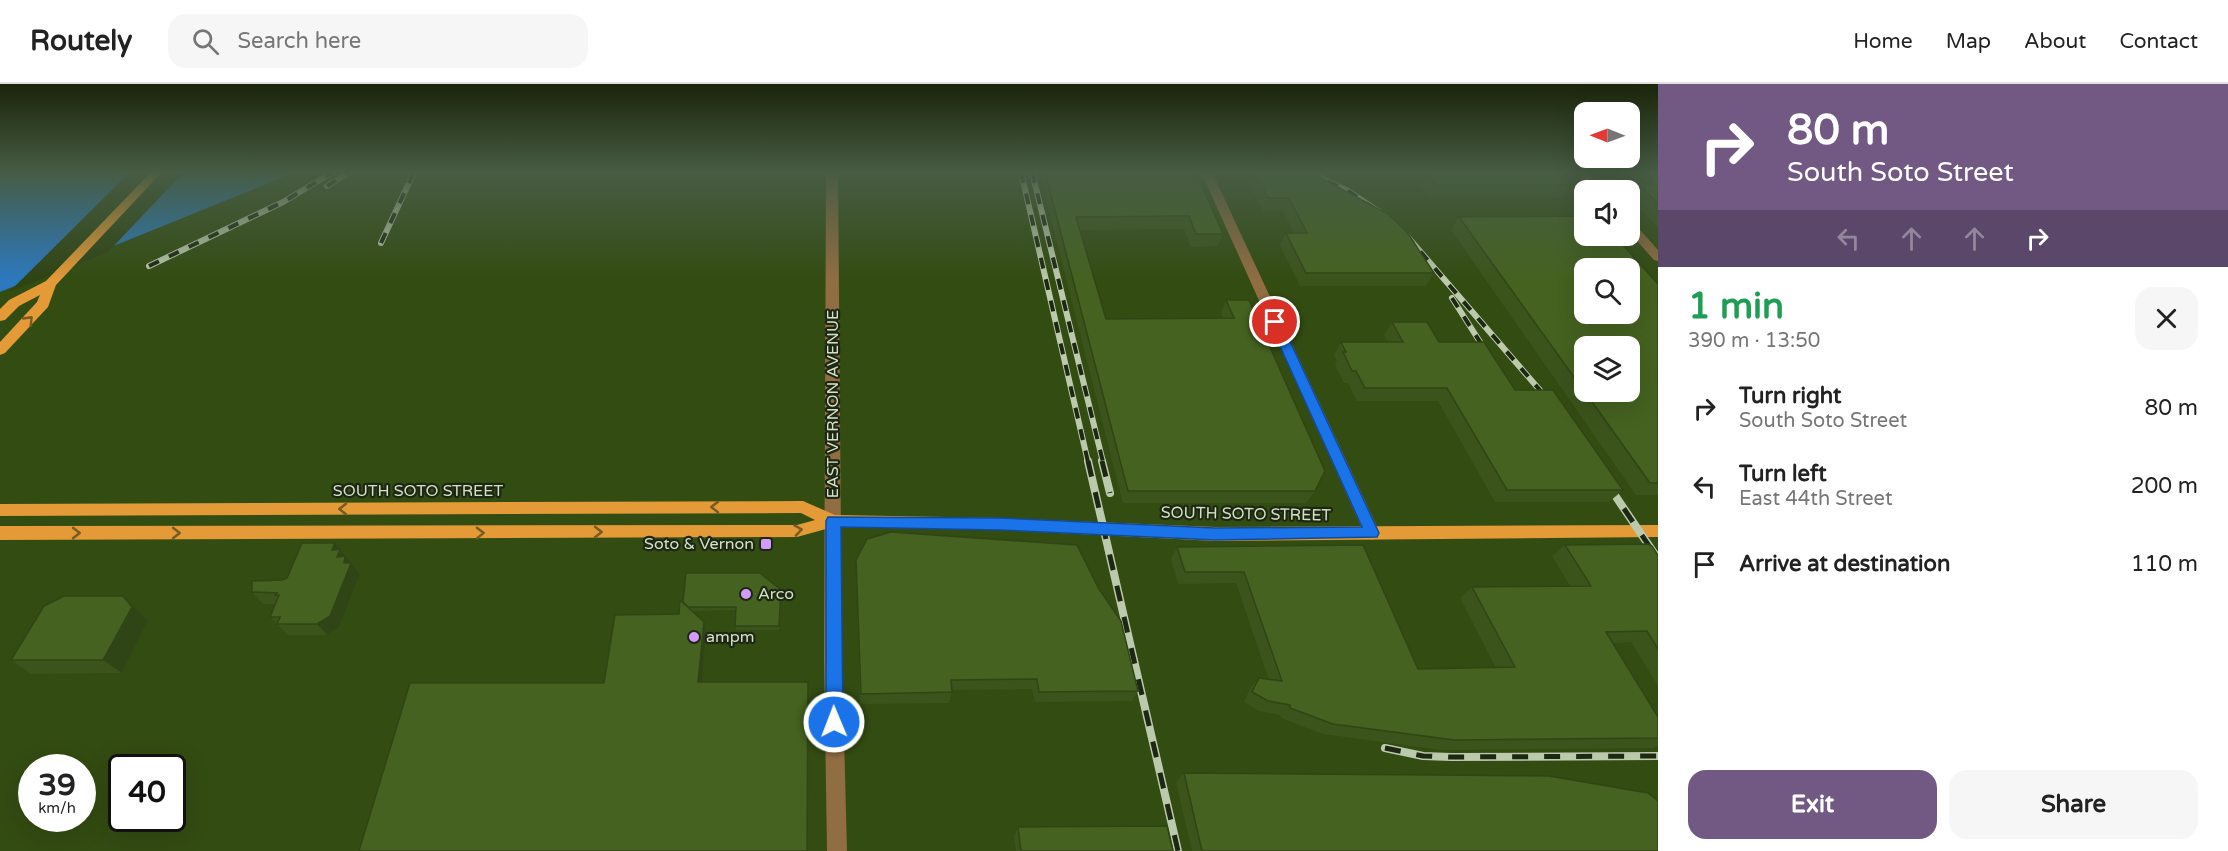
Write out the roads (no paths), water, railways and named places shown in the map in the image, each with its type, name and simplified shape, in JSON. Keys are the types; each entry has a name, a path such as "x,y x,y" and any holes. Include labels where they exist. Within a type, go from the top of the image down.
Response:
{"main road":[{"path":"0,318 14,303 50,284 123,208"},
{"path":"0,350 44,304 50,284"},
{"name":"SOUTH SOTO STREET","path":"0,510 803,507 833,521"},
{"path":"422,534 431,508"},
{"name":"SOUTH SOTO STREET","path":"0,533 422,534 797,531 833,521 1000,524 1215,534 1658,531"}],"street":[{"name":"EAST VERNON AVENUE","path":"831,208 837,851"},
{"path":"1222,208 1371,533"},
{"path":"1640,237 1658,257"}],"water":[{"path":"0,208 208,208 0,292"}],"railway":[{"path":"149,266 271,208"},
{"path":"381,243 397,208"},
{"path":"1029,208 1088,462"},
{"path":"1041,208 1103,462"},
{"path":"1373,208 1381,213"},
{"path":"1406,235 1551,403"},
{"path":"1452,298 1489,356"},
{"path":"1088,461 1178,851"},
{"path":"1102,461 1110,493"},
{"path":"1606,482 1658,559"},
{"path":"1385,748 1423,756 1451,757 1658,756"}],"place":[{"name":"Soto & Vernon","path":"766,544"},
{"name":"Arco","path":"746,594"},
{"name":"ampm","path":"694,637"}]}
